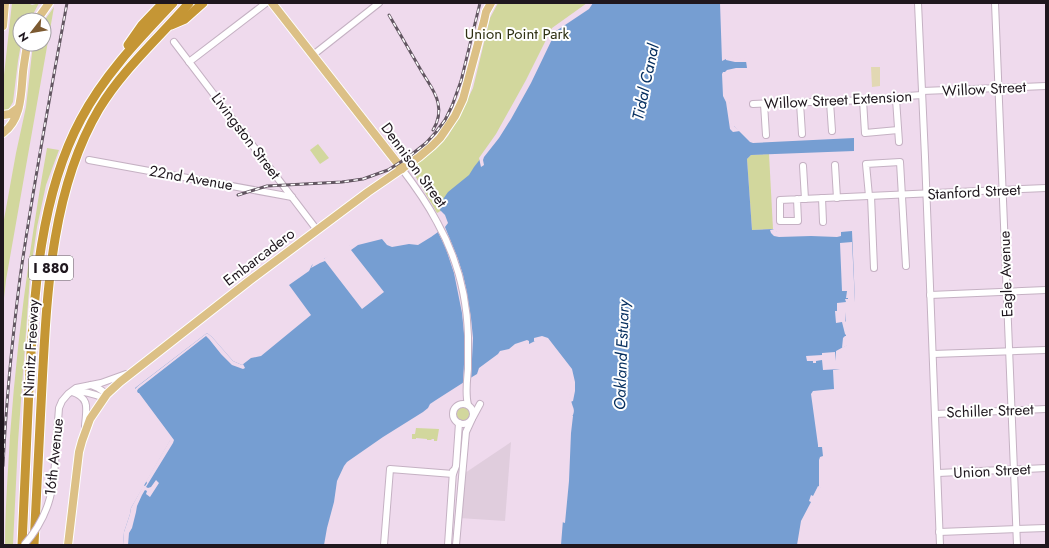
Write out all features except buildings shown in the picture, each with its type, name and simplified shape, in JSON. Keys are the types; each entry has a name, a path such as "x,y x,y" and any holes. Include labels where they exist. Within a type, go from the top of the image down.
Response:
{"highway":[{"path":"116,67 133,37 163,3"},
{"name":"Nimitz Freeway","path":"23,545 34,306 39,264 49,208 58,172 74,133 91,101 139,39 173,3"},
{"name":"Nimitz Freeway","path":"34,545 46,312 55,241 64,196 75,161 88,129 100,109 130,66 189,3"},
{"path":"170,25 184,19 202,3"}],"main road":[{"path":"3,26 6,3"},
{"path":"43,12 49,3"},
{"name":"Dennison Street","path":"272,3 402,169"},
{"name":"Embarcadero","path":"68,545 79,452 85,430 94,411 116,385 132,372 317,230 413,161 440,138 455,116 463,99 484,21 491,3"},
{"path":"4,133 14,119 19,108 26,52"},
{"path":"3,116 10,114 19,108"}],"street":[{"path":"189,62 266,3"},
{"path":"918,3 940,545"},
{"name":"Eagle Avenue","path":"995,3 1017,545"},
{"path":"313,56 378,4"},
{"name":"Livingston Street","path":"174,42 317,230"},
{"name":"Willow Street","path":"922,93 1046,86"},
{"name":"Willow Street Extension","path":"753,104 830,102 896,98 922,93"},
{"path":"896,98 899,142"},
{"path":"863,100 865,133 898,130"},
{"path":"830,102 832,132"},
{"path":"800,103 802,134"},
{"path":"764,104 766,135"},
{"name":"22nd Avenue","path":"89,160 292,197"},
{"path":"874,268 870,196 866,164 900,162 906,266"},
{"path":"835,165 837,198"},
{"path":"803,166 804,199"},
{"name":"Dennison Street","path":"402,169 438,222 458,276 464,300 468,333 466,396 468,405"},
{"name":"Stanford Street","path":"797,199 798,221 780,222 780,200 797,199 822,198 837,198 926,194 1046,188"},
{"path":"822,198 823,222"},
{"path":"930,295 1046,290"},
{"path":"933,354 1046,350"},
{"path":"72,392 76,388 101,383 132,372"},
{"path":"89,385 98,388 106,396"},
{"path":"72,392 90,392 106,396"},
{"path":"72,392 82,396 86,401 87,407 85,430"},
{"name":"16th Avenue","path":"23,545 39,525 50,501 54,482 59,406 65,397 72,392"},
{"path":"448,545 457,422 454,419 453,413 456,407 466,396"},
{"path":"456,545 466,432 480,404 473,407 461,404 458,405"},
{"path":"457,422 465,424 472,419 472,410 468,405"},
{"name":"Schiller Street","path":"935,414 1046,409"},
{"name":"Union Street","path":"938,473 1046,468"},
{"path":"384,545 390,469 453,474"},
{"path":"939,532 1046,528"}],"shaded area":[{"path":"511,442 505,521 459,518 462,475"}],"green space":[{"path":"12,3 28,3 32,5 39,3 34,12 12,12 12,52 20,52 13,102 7,112 3,112 3,84"},
{"name":"Union Point Park","path":"498,3 589,3 486,167 441,211 437,213 414,174 413,166 434,150 448,136 459,117 473,88 490,18"},
{"path":"54,7 52,18 52,12 50,12"},
{"path":"46,52 6,280 3,307 3,225 26,107 32,53"},
{"path":"318,144 329,158 320,164 310,150"},
{"path":"47,148 59,150 46,185 37,227 30,276 18,442 13,545 5,545 10,436 16,363 35,219"},
{"path":"769,154 773,229 752,230 747,159 751,155"},
{"path":"463,407 470,412 471,415 466,422 463,423 456,418 455,415 460,408"},
{"path":"416,428 439,429 437,441 434,441 434,439 412,439 412,434 415,434"}],"sand":[{"path":"871,67 880,67 880,86 872,87"}],"water":[{"path":"589,3 724,3 728,58 746,61 747,68 729,73 731,123 750,142 753,143 854,138 854,151 751,155 747,159 752,230 773,229 778,233 838,233 852,231 855,302 851,302 851,312 845,312 847,345 836,351 836,361 840,361 840,369 833,370 834,389 813,391 811,394 818,447 822,447 823,456 820,457 819,460 819,487 821,487 808,513 799,545 561,545 571,419 574,410 571,397 573,380 570,369 566,363 546,339 539,337 537,340 529,344 529,341 527,340 515,344 509,349 500,351 479,368 477,374 430,404 423,412 347,462 337,481 334,502 324,545 123,545 124,532 131,508 171,439 136,392 135,388 207,333 233,361 242,365 251,358 261,356 311,315 289,285 309,271 312,265 357,242 383,236 391,244 419,241 437,227 442,217 439,205 448,192 469,175 497,135 554,29"}],"pier":[{"path":"587,3 593,3 589,9 556,31 531,83 499,138 484,157 484,165 481,167 479,158 496,134 526,80 552,28"},
{"path":"720,3 726,3 730,57 746,59 748,62 735,62 726,59 722,61"},
{"path":"749,68 746,71 731,75 731,102 729,103 731,104 732,124 734,124 734,126 740,131 733,132 730,129 726,102 723,96 722,74 727,70"},
{"path":"441,211 445,215 448,223 445,227 463,275 471,318 473,338 471,380 463,385 465,343 462,313 454,273 446,249 438,232 418,245 409,244 392,247 387,245 382,239 358,245 351,250 384,292 362,309 325,261 311,268 314,262 322,257 324,259 331,253 358,240 383,234 389,241 392,242 418,239 435,227 440,217 439,212"},
{"path":"775,229 777,232 838,231 841,232 841,236 779,237 774,236 771,233 770,230"},
{"path":"852,242 855,302 851,302 851,312 845,312 845,321 848,324 849,340 848,345 842,348 843,338 846,335 842,322 836,323 835,311 837,311 837,303 846,302 845,299 848,298 846,298 847,291 842,291 840,243"},
{"path":"207,333 233,361 242,365 243,364 245,368 243,369 232,365 206,336 138,389 138,393 174,440 146,487 151,487 156,480 159,483 150,497 146,494 147,491 145,490 142,495 137,506 132,528 129,533 128,545 123,545 124,532 131,508 142,488 142,484 145,486 147,483 146,481 170,440 137,399 134,390"},
{"path":"542,336 548,338 572,369 575,382 573,401 570,402 569,400 571,379 566,367 545,340 540,339 537,342 534,341 534,338"},
{"path":"835,352 836,361 840,361 840,369 823,370 822,360 816,361 816,363 813,363 813,361 807,361 806,356"},
{"path":"572,416 569,481 565,523 562,522 568,427 569,420"},
{"path":"818,486 823,488 810,513 801,545 797,545 801,521 811,502 809,501 811,495 813,496"}],"railway":[{"path":"3,466 14,325 20,278 36,175 67,3"},
{"path":"238,195 267,186 342,182 363,179 388,170 407,158 426,143 445,120 452,106 461,81 480,3"},
{"path":"389,15 436,95 439,113 433,130"}],"water label":[{"name":"Tidal Canal","path":"645,82"},
{"name":"Oakland Estuary","path":"621,355"}]}
